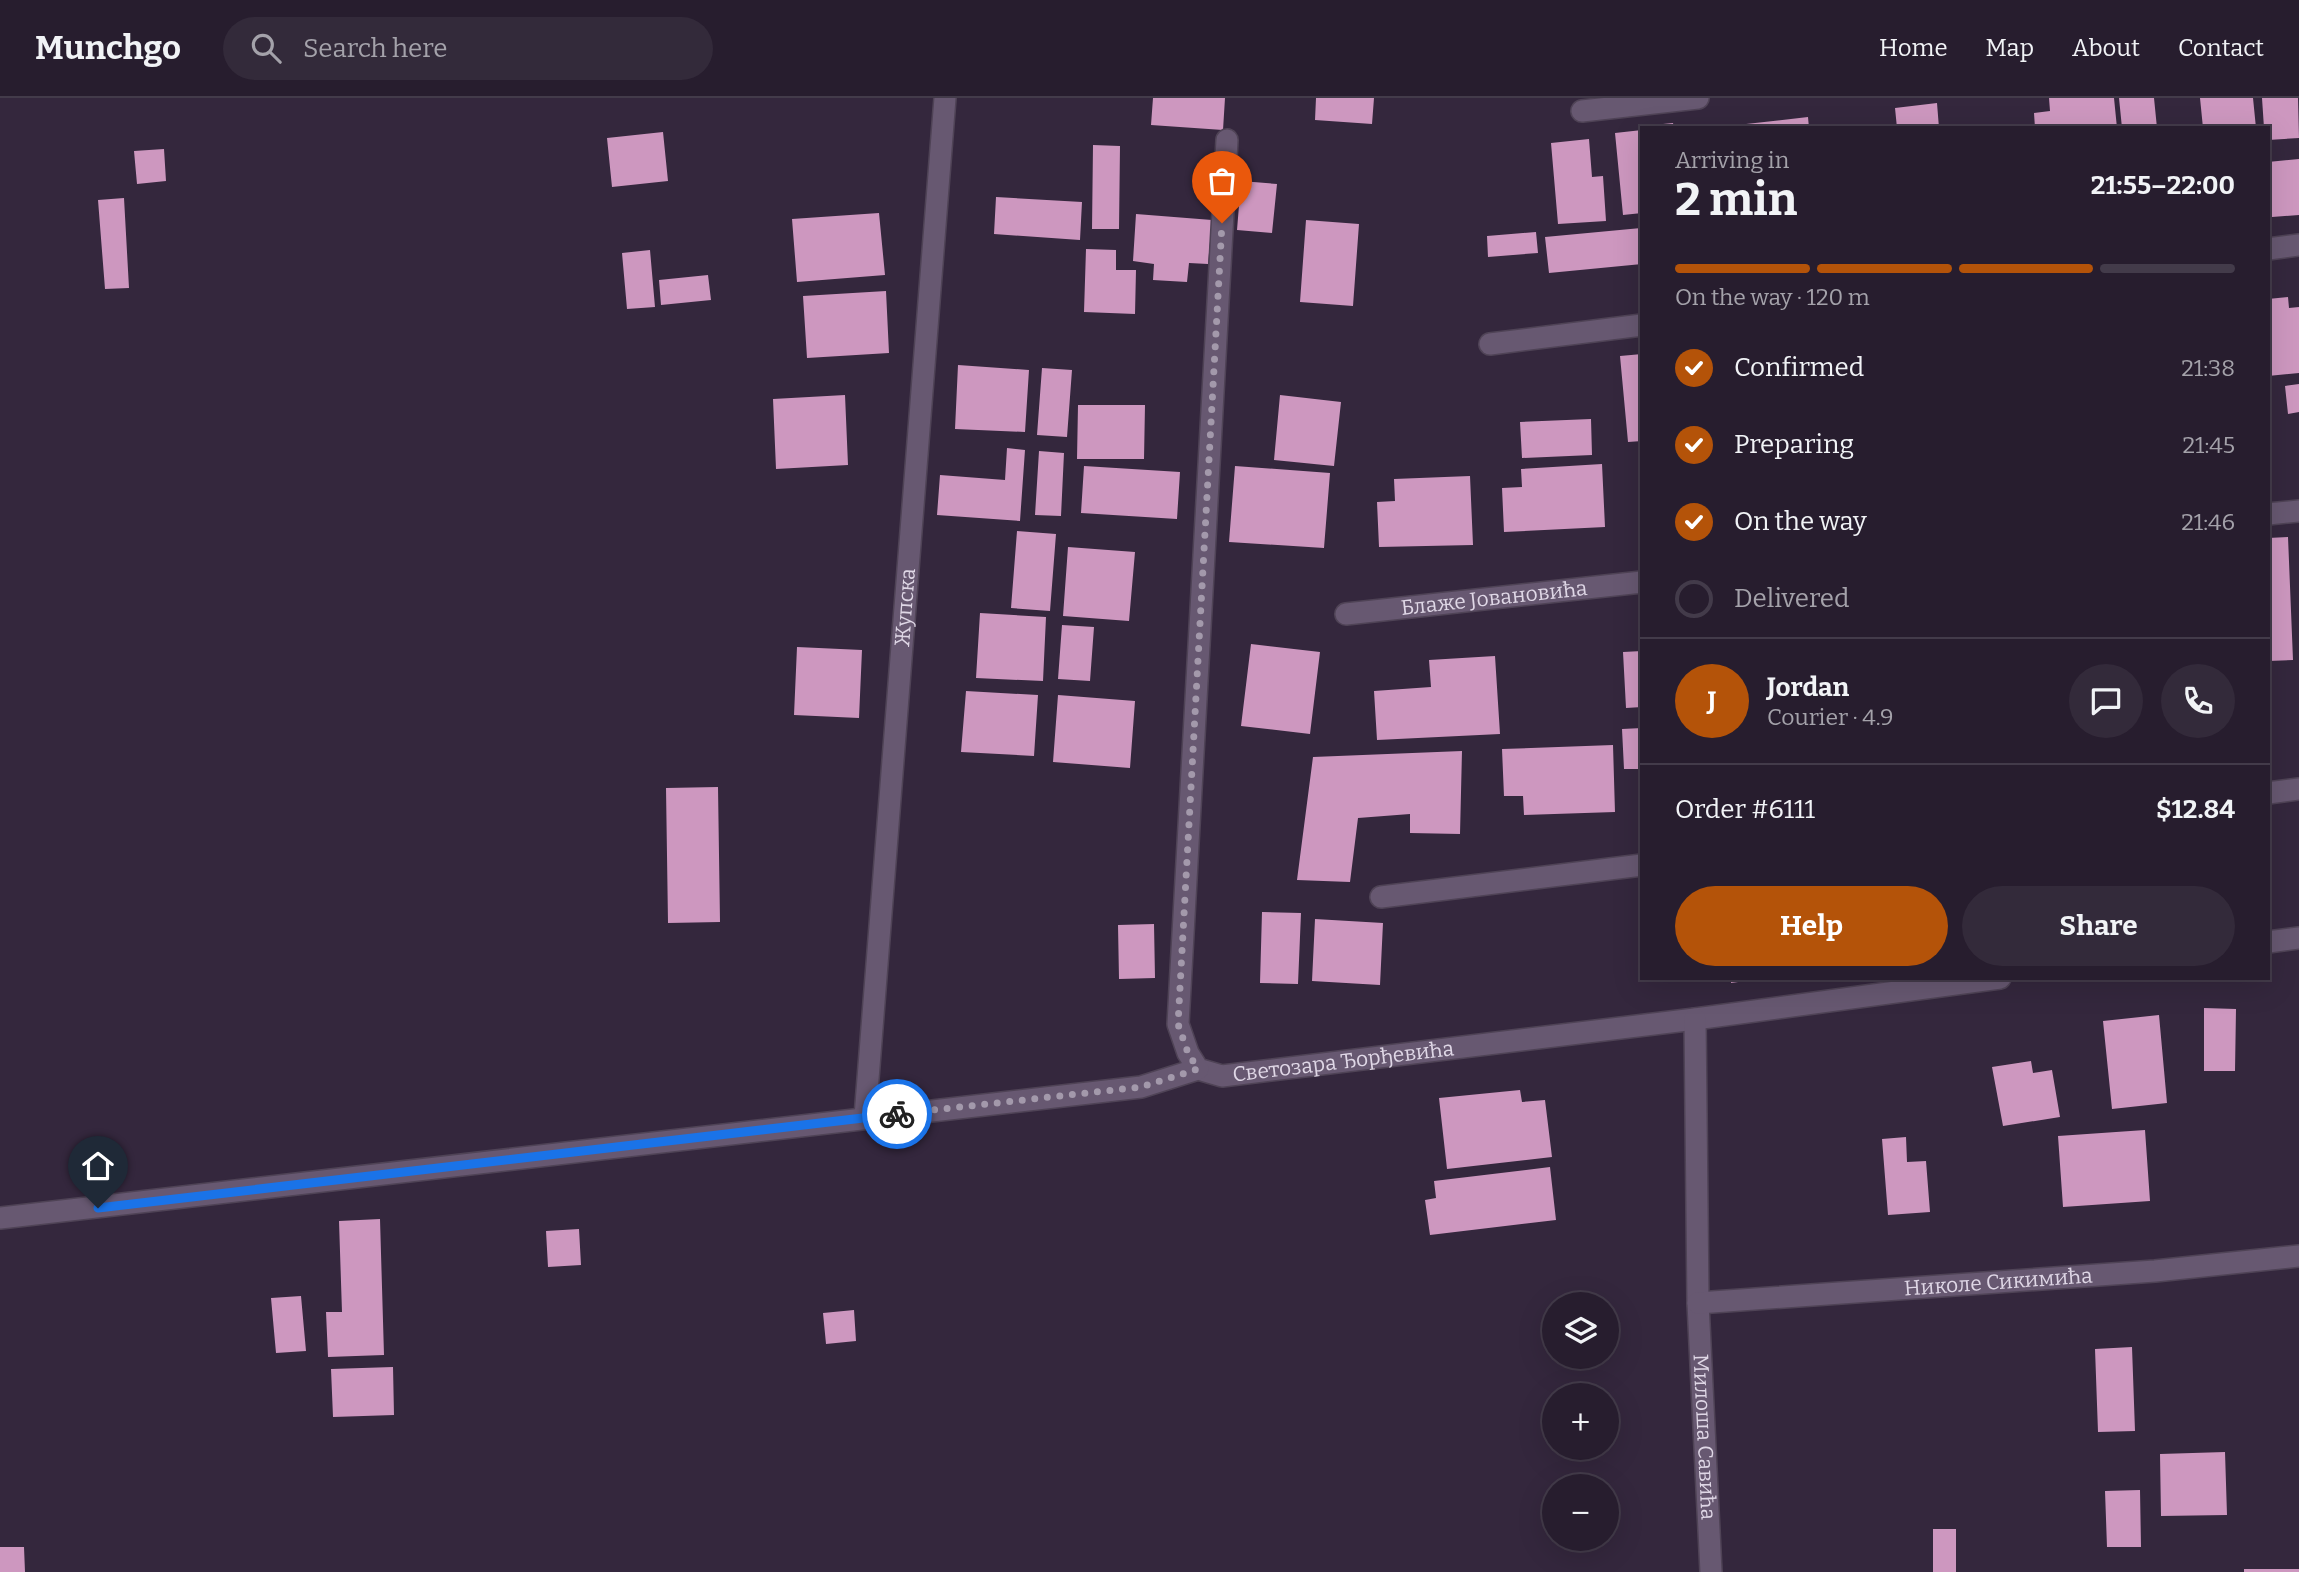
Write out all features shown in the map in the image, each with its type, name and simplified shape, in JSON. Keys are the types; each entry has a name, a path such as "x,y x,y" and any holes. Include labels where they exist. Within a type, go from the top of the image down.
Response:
{"street":[{"name":"Жупска","path":"865,1117 945,98"},
{"path":"1582,111 1698,98"},
{"path":"0,1218 1141,1087 1198,1069 1188,1053 1178,1024 1227,140"},
{"path":"2270,249 2299,245"},
{"path":"1490,344 1640,325"},
{"path":"2270,514 2299,511"},
{"name":"Блаже Јовановића","path":"1346,614 1640,582"},
{"path":"2270,793 2299,789"},
{"path":"1381,897 1640,865"},
{"path":"2270,942 2299,938"},
{"name":"Светозара Ђорђевића","path":"1198,1069 1222,1076 1695,1019 1985,980"},
{"name":"Милоша Савића","path":"1695,1019 1698,1303 1711,1572"},
{"name":"Николе Сикимића","path":"1698,1303 2155,1271 2299,1256"}],"building":[{"path":"1153,98 1225,98 1223,130 1151,125"},
{"path":"1316,98 1374,98 1372,124 1315,120"},
{"path":"2049,98 2114,98 2117,126 2035,126 2034,113 2050,111"},
{"path":"2119,98 2154,98 2157,126 2122,126"},
{"path":"2200,98 2253,98 2256,126 2203,126"},
{"path":"2262,98 2298,98 2299,138 2270,140 2270,126 2264,126"},
{"path":"1937,103 1939,126 1897,126 1895,108"},
{"path":"1808,117 1809,126 1737,126"},
{"path":"1673,123 1674,126 1653,126"},
{"path":"1640,130 1640,213 1623,215 1615,133"},
{"path":"663,132 668,181 612,187 607,138"},
{"path":"1589,139 1592,177 1603,176 1606,221 1558,224 1551,143"},
{"path":"1093,145 1120,146 1119,229 1092,229"},
{"path":"164,149 166,181 137,184 134,151"},
{"path":"2299,159 2299,215 2272,217 2270,162"},
{"path":"1241,181 1277,184 1272,233 1237,230"},
{"path":"996,197 1082,202 1080,240 994,234"},
{"path":"124,198 129,288 105,289 98,200"},
{"path":"879,213 885,275 797,282 792,219"},
{"path":"1136,214 1212,220 1208,264 1189,263 1187,282 1153,280 1154,264 1133,261"},
{"path":"1306,220 1359,224 1353,306 1300,302"},
{"path":"1640,228 1640,264 1549,273 1545,237"},
{"path":"1536,232 1538,253 1488,257 1487,236"},
{"path":"1086,249 1116,250 1116,270 1136,270 1135,314 1084,312"},
{"path":"650,250 655,307 627,309 622,253"},
{"path":"708,275 711,300 661,305 659,280"},
{"path":"886,291 889,353 807,358 803,296"},
{"path":"2288,297 2289,308 2299,307 2299,373 2270,376 2270,299"},
{"path":"1640,354 1640,441 1628,442 1620,356"},
{"path":"958,365 1029,370 1025,432 955,429"},
{"path":"1042,368 1072,370 1067,437 1037,435"},
{"path":"2299,384 2299,412 2288,414 2285,386"},
{"path":"845,395 848,465 776,469 773,399"},
{"path":"1280,395 1341,402 1334,466 1274,460"},
{"path":"1078,405 1145,405 1144,459 1077,459"},
{"path":"1591,419 1592,455 1522,458 1520,422"},
{"path":"1007,448 1025,450 1020,521 937,515 940,475 1005,480"},
{"path":"1039,451 1064,453 1061,516 1035,515"},
{"path":"1602,464 1605,527 1504,532 1502,488 1522,487 1521,469"},
{"path":"1084,466 1180,472 1177,519 1081,513"},
{"path":"1235,466 1330,473 1324,548 1229,542"},
{"path":"1470,476 1473,545 1379,547 1377,502 1395,501 1394,479"},
{"path":"1017,531 1056,534 1050,611 1011,608"},
{"path":"2288,537 2293,660 2270,661 2270,538"},
{"path":"1068,547 1135,552 1129,621 1063,616"},
{"path":"980,613 1046,617 1043,681 976,678"},
{"path":"1062,625 1094,627 1090,681 1058,679"},
{"path":"1251,644 1320,652 1310,734 1241,726"},
{"path":"797,647 862,650 859,718 794,715"},
{"path":"1640,651 1640,707 1626,708 1623,652"},
{"path":"1495,656 1500,734 1377,740 1374,691 1431,687 1429,660"},
{"path":"966,691 1038,695 1034,756 961,752"},
{"path":"1058,695 1135,701 1130,768 1053,762"},
{"path":"1640,728 1640,769 1624,769 1622,729"},
{"path":"1613,745 1615,812 1524,815 1523,796 1504,796 1502,749"},
{"path":"1462,751 1460,834 1410,833 1410,814 1358,818 1350,882 1297,880 1313,757"},
{"path":"718,787 720,922 668,923 666,788"},
{"path":"1262,912 1301,913 1298,984 1260,983"},
{"path":"1315,919 1383,923 1380,985 1312,981"},
{"path":"1154,924 1155,978 1119,979 1118,925"},
{"path":"1731,980 1752,980 1731,983"},
{"path":"2204,1008 2236,1009 2235,1071 2204,1071"},
{"path":"2159,1015 2167,1103 2112,1109 2103,1021"},
{"path":"2031,1061 2033,1073 2052,1070 2060,1117 2003,1126 1992,1067"},
{"path":"1520,1090 1522,1102 1545,1100 1552,1157 1447,1169 1439,1098"},
{"path":"2145,1130 2150,1201 2063,1207 2058,1136"},
{"path":"1906,1137 1907,1162 1926,1161 1930,1212 1888,1215 1882,1139"},
{"path":"1550,1167 1556,1220 1430,1235 1425,1200 1436,1198 1434,1181"},
{"path":"380,1219 384,1355 328,1357 326,1312 342,1312 339,1221"},
{"path":"579,1229 581,1265 548,1267 546,1231"},
{"path":"301,1296 306,1351 276,1353 271,1298"},
{"path":"854,1310 856,1341 826,1344 823,1313"},
{"path":"2132,1347 2135,1431 2098,1432 2095,1349"},
{"path":"393,1367 394,1415 333,1417 331,1369"},
{"path":"2225,1452 2227,1515 2161,1516 2160,1454"},
{"path":"2140,1490 2141,1547 2107,1547 2105,1491"},
{"path":"1933,1529 1956,1529 1956,1572 1933,1572"},
{"path":"0,1547 24,1547 25,1572 0,1572"},
{"path":"2244,1569 2299,1569 2299,1572 2244,1572"}],"way so far":[{"path":"897,1114 1141,1087 1198,1069 1188,1053 1178,1024 1222,223"}],"route":[{"path":"98,1208 897,1114"}]}
